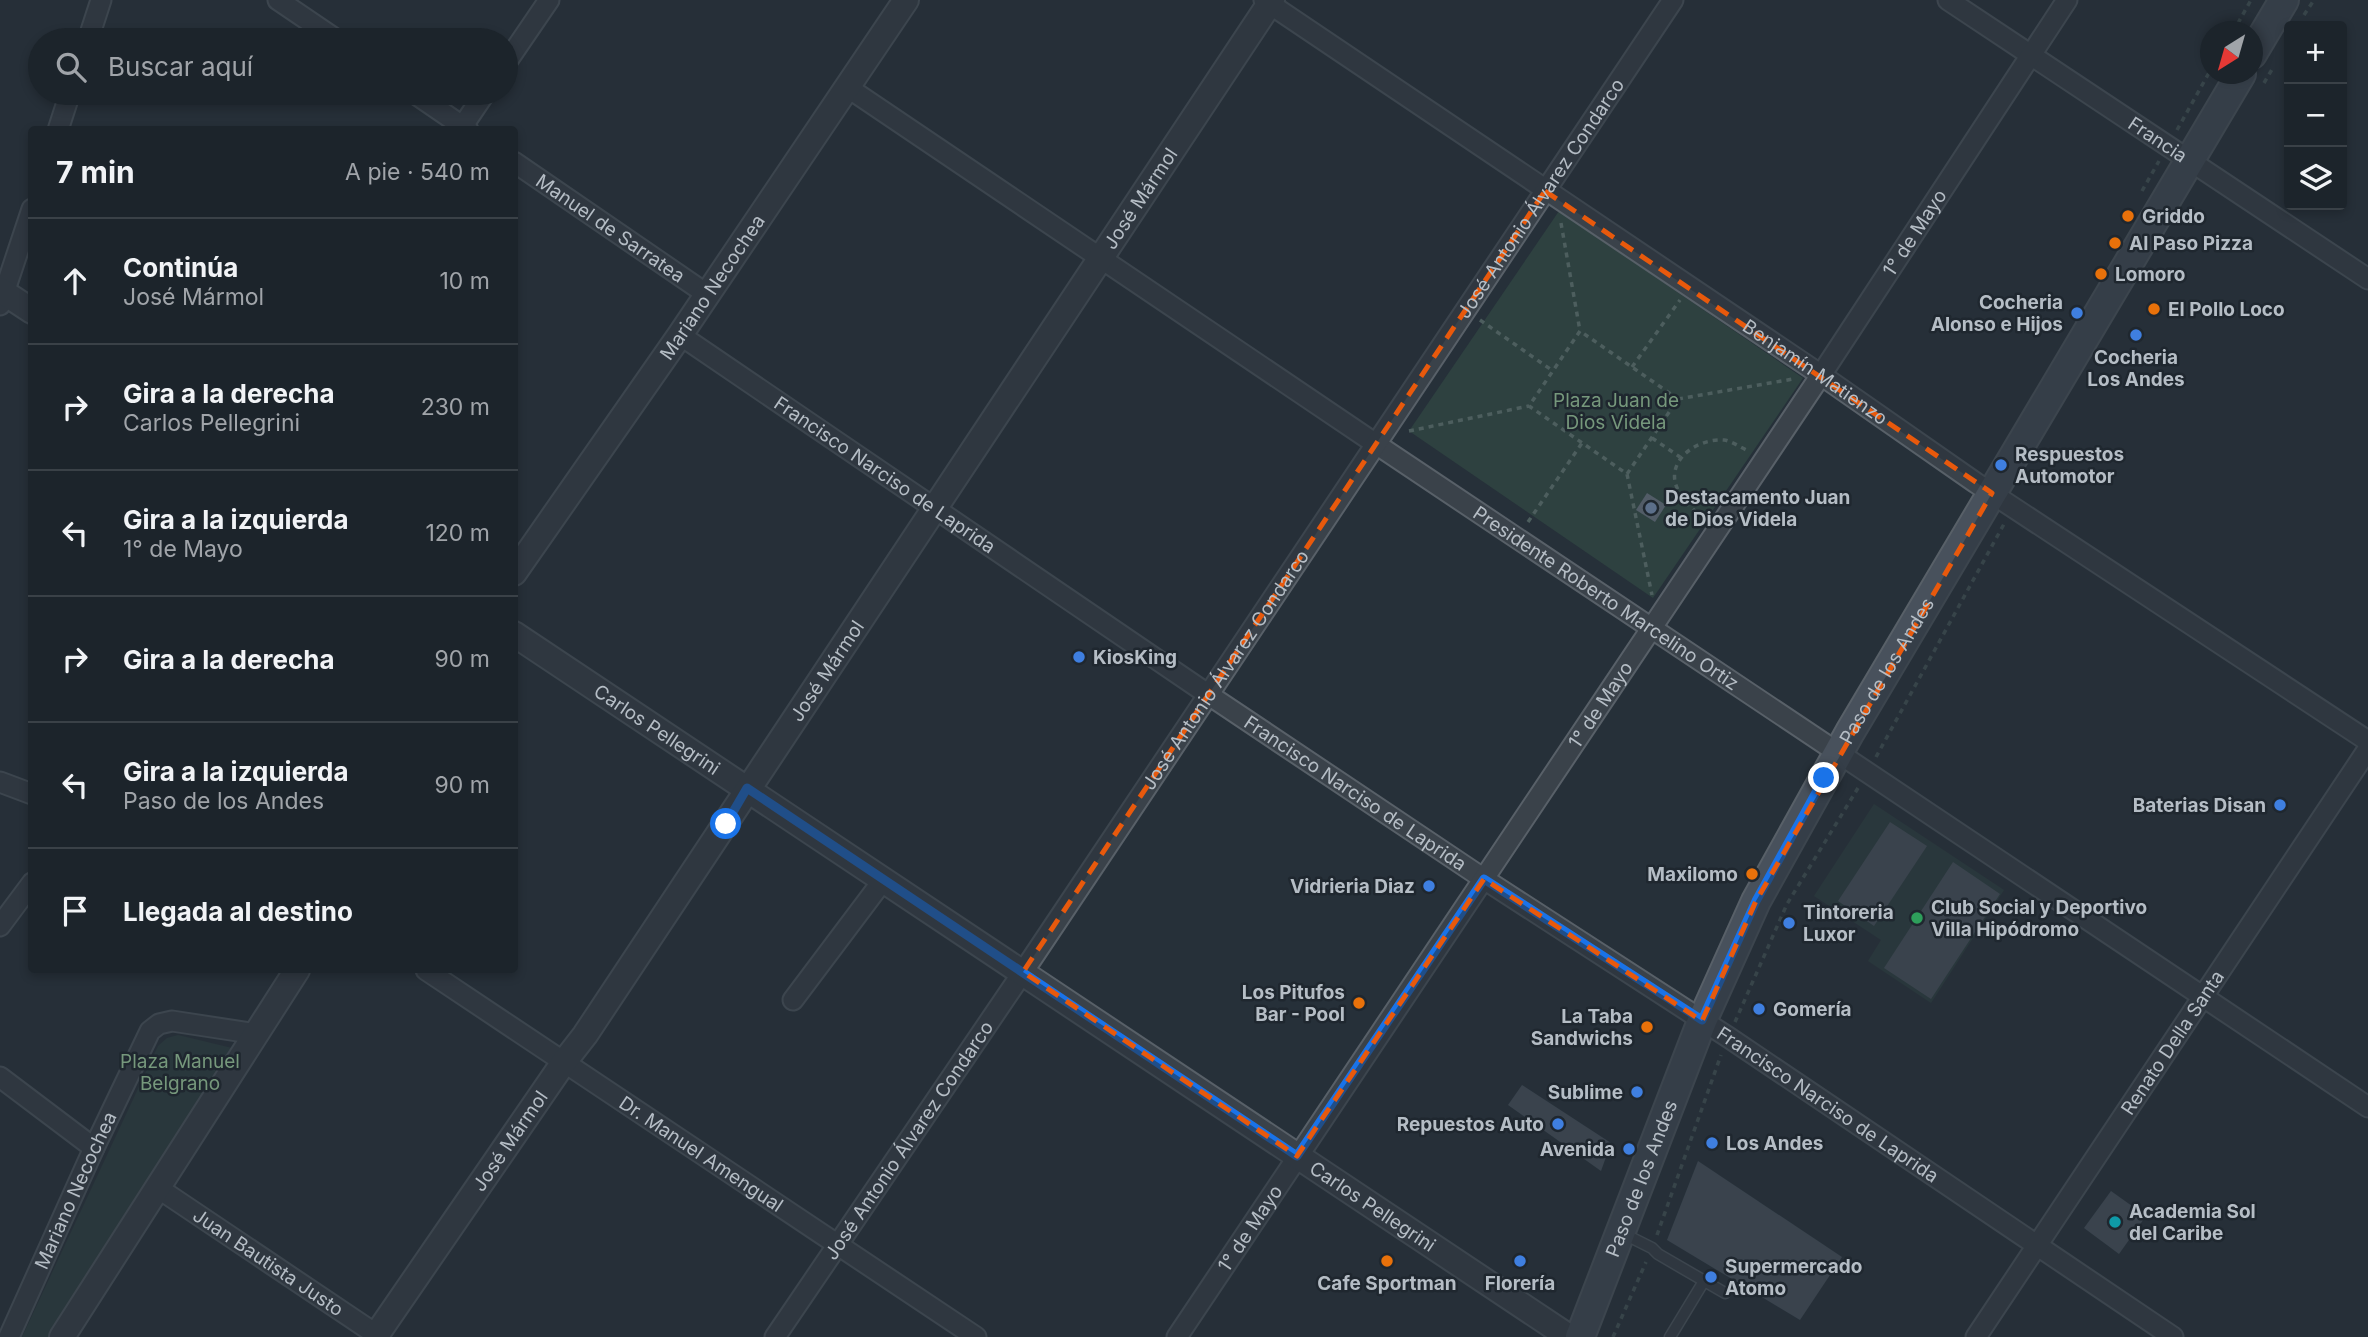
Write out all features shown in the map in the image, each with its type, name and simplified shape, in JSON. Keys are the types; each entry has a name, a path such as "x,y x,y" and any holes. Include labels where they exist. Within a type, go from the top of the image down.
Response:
{"main road":[{"path":"2264,59 2284,0"},
{"name":"Paso de los Andes","path":"1580,1337 1702,1020 1756,901 1839,752 2003,500 2190,162 2248,84"}],"street":[{"path":"92,28 101,0"},
{"path":"278,0 319,28"},
{"path":"518,45 549,0"},
{"name":"Mariano Necochea","path":"518,567 681,335 906,0"},
{"name":"José Antonio Álvarez Condarco","path":"775,1337 1023,972 1673,0"},
{"name":"Francia","path":"1948,0 2368,279"},
{"name":"1° de Mayo","path":"1177,1337 1651,628 1812,377 2067,0"},
{"name":"Benjamín Matienzo","path":"1268,1 1690,287 1812,377 2368,741"},
{"name":"José Mármol","path":"377,1336 719,835 747,788 1268,1"},
{"name":"Presidente Roberto Marcelino Ortiz","path":"848,88 2368,1107"},
{"path":"59,126 66,105"},
{"path":"431,105 460,126"},
{"path":"464,126 477,105"},
{"name":"Manuel de Sarratea","path":"518,165 708,295"},
{"path":"28,220 1,296 28,309"},
{"name":"Francisco Narciso de Laprida","path":"681,335 1209,695 1484,879 1728,1037 2173,1337"},
{"name":"Carlos Pellegrini","path":"518,637 1569,1337"},
{"name":"Renato Della Santa","path":"1976,1337 2368,749"},
{"path":"0,782 28,792"},
{"path":"793,1000 884,879"},
{"path":"0,926 28,888"},
{"path":"62,1337 295,973"},
{"name":"Dr. Manuel Amengual","path":"430,973 976,1337"},
{"name":"Mariano Necochea","path":"9,1337 148,1035 159,1024 186,1022 257,1034"},
{"path":"0,1077 94,1148"},
{"name":"Juan Bautista Justo","path":"158,1188 377,1336"}],"lane":[{"path":"1621,1233 1652,1248 1725,1293"},
{"path":"1670,1337 1704,1281"}],"path":[{"path":"2239,21 2251,0"},
{"path":"1409,431 1529,406 1553,371 1580,331 1559,211"},
{"path":"1632,367 1690,287"},
{"path":"1465,310 1553,371"},
{"path":"1580,331 1678,399 1812,377"},
{"path":"1627,474 1678,399"},
{"path":"1529,406 1627,474 1653,598"},
{"path":"1652,438 1680,457"},
{"path":"1705,520 1679,494 1674,475 1680,457 1701,442 1726,440 1752,453"},
{"path":"1518,539 1582,443"},
{"path":"1613,1337 1652,1248 1728,1037 1787,904 1868,771 2003,500"}],"highlighted area":[{"path":"1545,191 1992,493 1756,901 1702,1021 1484,879 1297,1156 1023,972"}],"green space":[{"name":"Plaza Juan de Dios Videla","path":"1559,211 1803,378 1653,598 1409,431"},
{"name":"Club Social y Deportivo Villa Hipódromo","path":"1874,804 2004,890 1931,1003 1868,961 1881,940 1814,896"},
{"name":"Plaza Manuel Belgrano","path":"178,1035 232,1048 48,1337 22,1337 158,1046 167,1038"}],"building":[{"name":"Destacamento Juan de Dios Videla","path":"1647,493 1666,505 1655,522 1636,510"},
{"path":"1890,822 1927,846 1874,926 1838,901"},
{"path":"1953,862 2000,894 1931,999 1884,968"},
{"name":"Repuestos Auto","path":"1522,1085 1611,1143 1601,1171 1508,1105"},
{"path":"1698,1161 1842,1257 1800,1320 1667,1240"},
{"name":"Academia Sol del Caribe","path":"2111,1191 2146,1216 2119,1254 2084,1228"}],"place":[{"name":"Griddo","path":"2128,216"},
{"name":"Al Paso Pizza","path":"2115,243"},
{"name":"Lomoro","path":"2101,274"},
{"name":"El Pollo Loco","path":"2154,309"},
{"name":"Cocheria Alonso e Hijos","path":"2077,313"},
{"name":"Cocheria Los Andes","path":"2136,335"},
{"name":"Respuestos Automotor","path":"2001,465"},
{"name":"Destacamento Juan de Dios Videla","path":"1651,508"},
{"name":"KiosKing","path":"1079,657"},
{"name":"Baterias Disan","path":"2280,805"},
{"name":"Maxilomo","path":"1752,874"},
{"name":"Vidrieria Diaz","path":"1429,886"},
{"name":"Club Social y Deportivo Villa Hipódromo","path":"1917,918"},
{"name":"Tintoreria Luxor","path":"1789,923"},
{"name":"Los Pitufos Bar - Pool","path":"1359,1003"},
{"name":"Gomería","path":"1759,1009"},
{"name":"La Taba Sandwichs","path":"1647,1027"},
{"name":"Sublime","path":"1637,1092"},
{"name":"Repuestos Auto","path":"1558,1124"},
{"name":"Los Andes","path":"1712,1143"},
{"name":"Avenida","path":"1629,1149"},
{"name":"Academia Sol del Caribe","path":"2115,1222"},
{"name":"Cafe Sportman","path":"1387,1261"},
{"name":"Florería","path":"1520,1261"},
{"name":"Supermercado Atomo","path":"1711,1277"}],"route":[{"path":"726,824 747,788 1297,1156 1484,879 1702,1020 1756,901 1824,778"}]}
